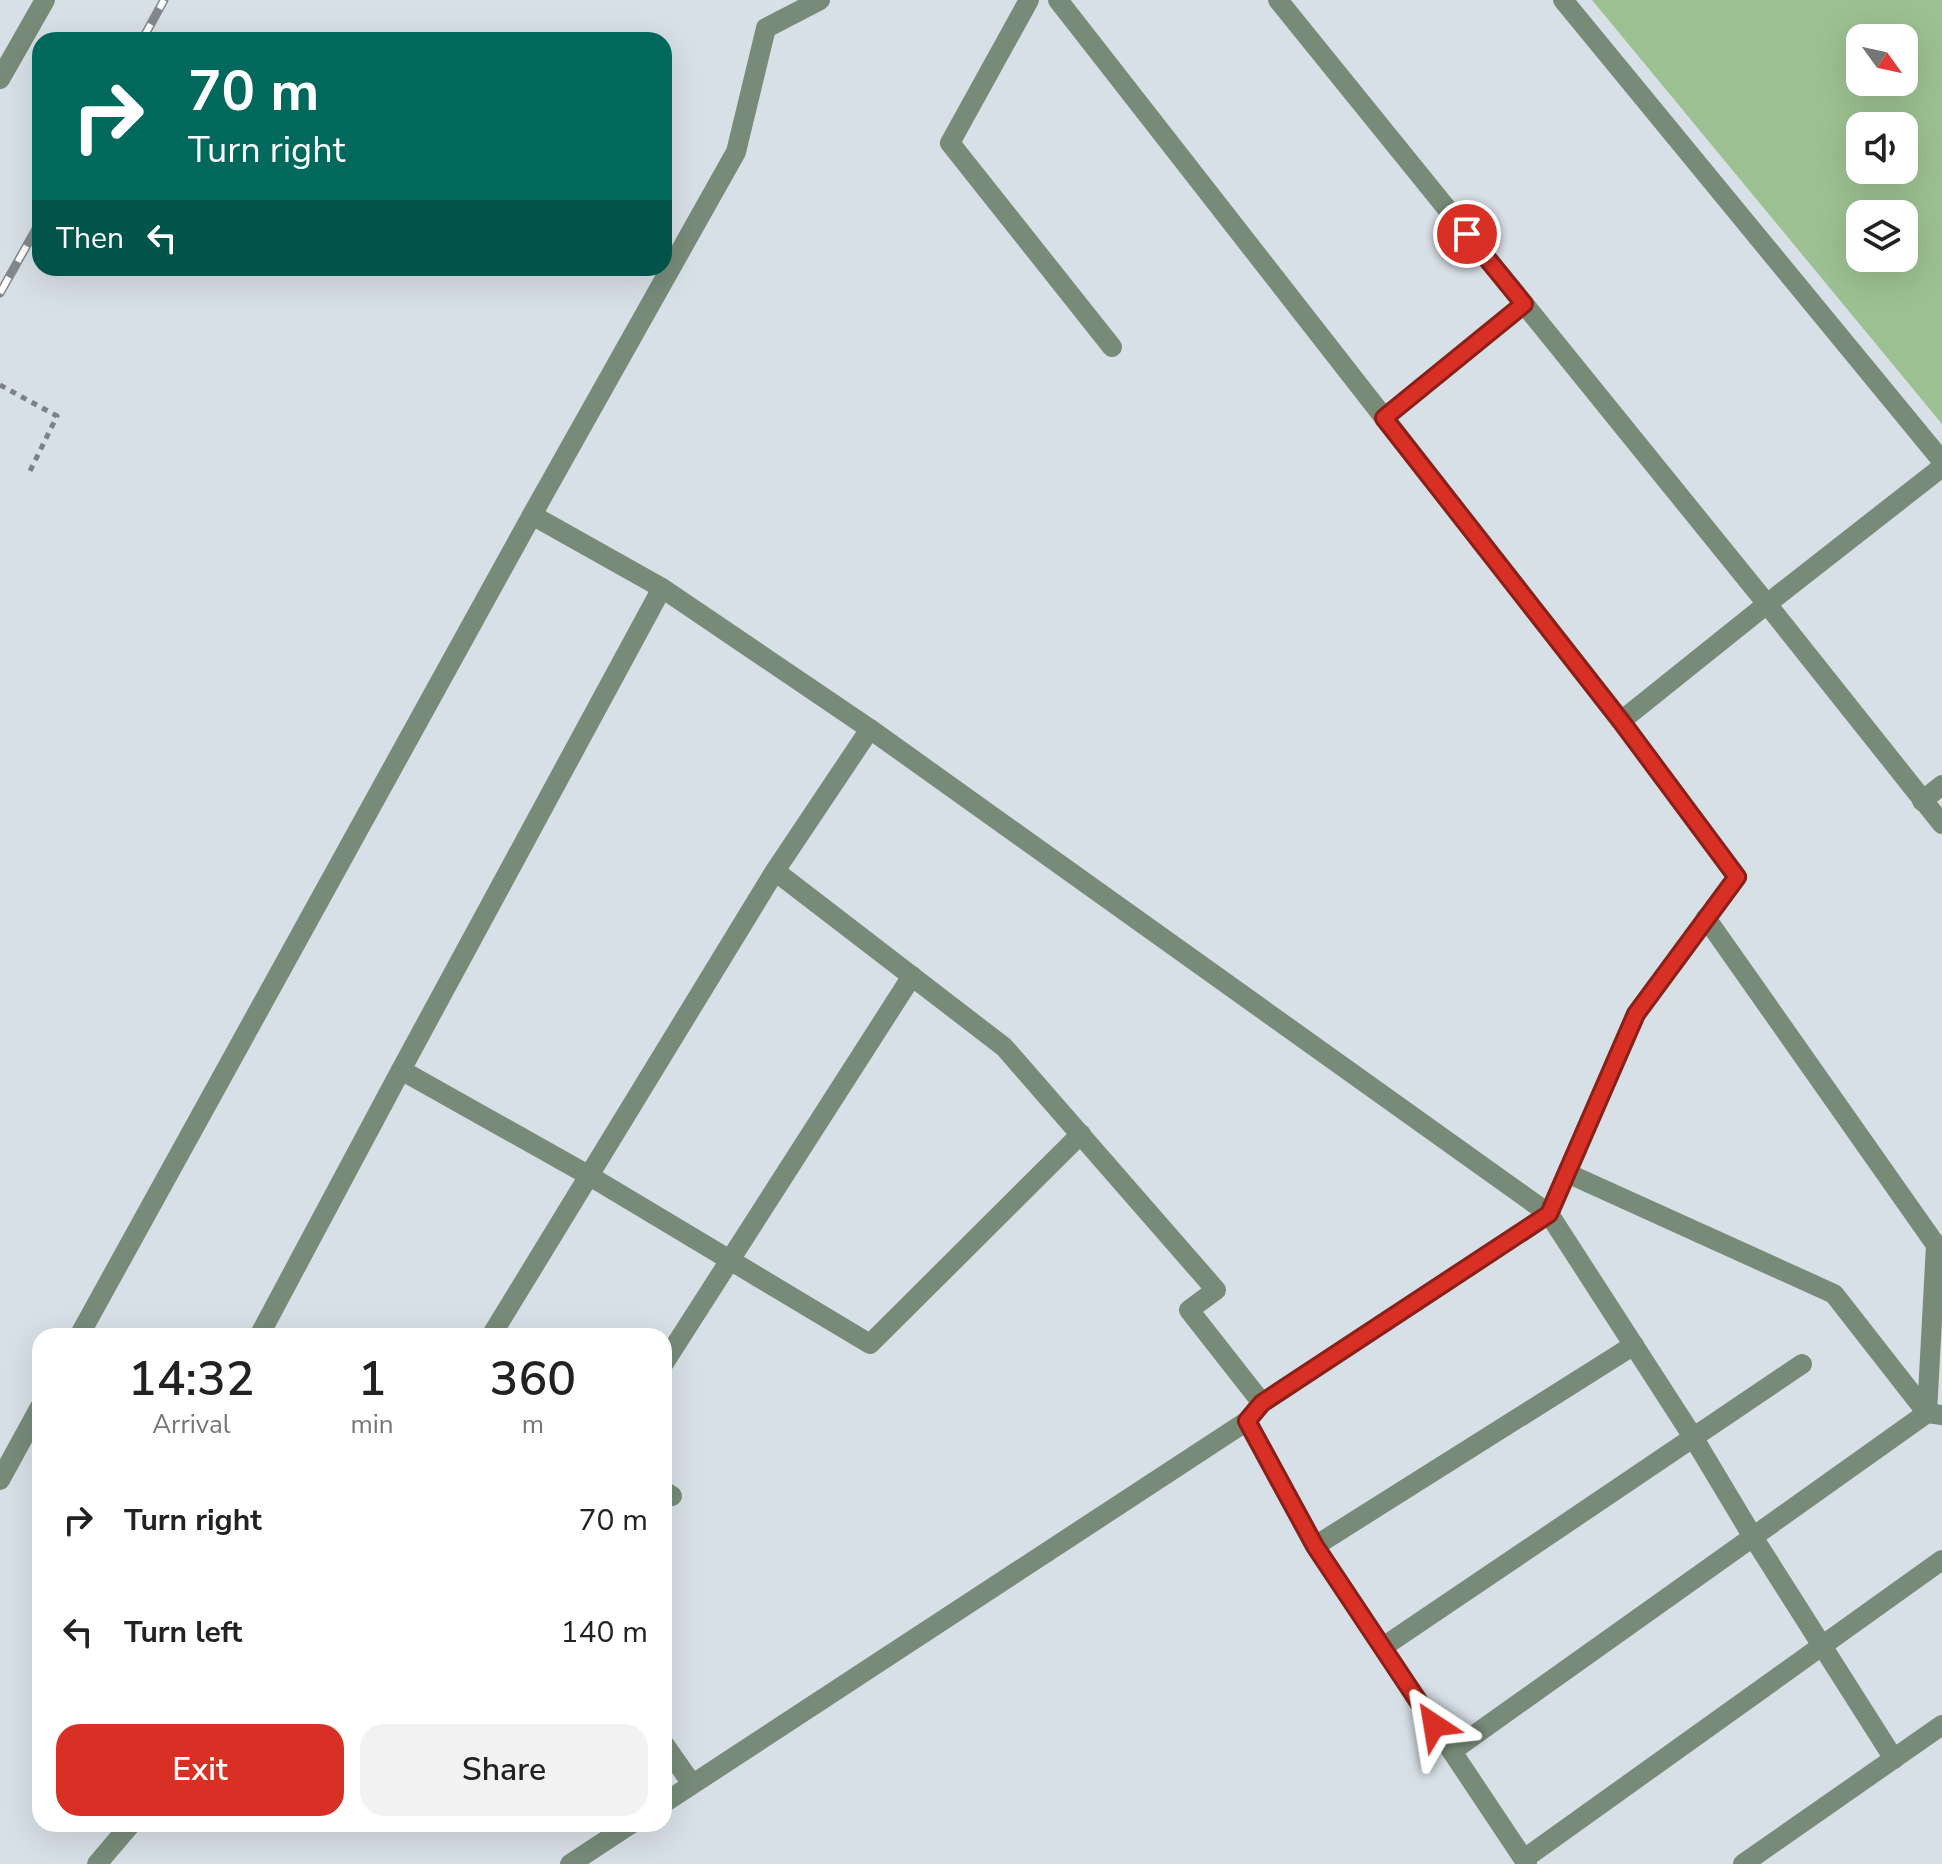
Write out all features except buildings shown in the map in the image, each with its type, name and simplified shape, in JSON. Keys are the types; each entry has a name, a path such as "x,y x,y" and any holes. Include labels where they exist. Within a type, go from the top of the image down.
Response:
{"street":[{"path":"0,79 45,0"},
{"path":"672,266 736,152 766,28 820,0"},
{"path":"1029,0 950,143 1112,347"},
{"path":"672,1798 1247,1421 1262,1403 1549,1214 1636,1014 1737,877 1621,721 1058,0"},
{"path":"1278,0 1942,824"},
{"path":"1563,0 1942,464 1621,721"},
{"path":"83,1328 666,276"},
{"path":"1384,418 1524,304"},
{"path":"532,515 662,588 870,729 1549,1214 1894,1759"},
{"path":"263,1328 662,588"},
{"path":"496,1328 775,871 870,729"},
{"path":"1922,801 1942,785"},
{"path":"775,871 1004,1047 1216,1290 1189,1310 1262,1403"},
{"path":"1706,918 1936,1245 1935,1414"},
{"path":"672,1351 912,976"},
{"path":"401,1070 588,1175 870,1344 1081,1134"},
{"path":"1567,1173 1834,1294 1935,1414"},
{"path":"1315,1546 1634,1345"},
{"path":"1383,1647 1802,1364"},
{"path":"1452,1751 1753,1537 1935,1414"},
{"path":"1247,1421 1315,1546 1525,1862 1942,1560"},
{"path":"0,1480 32,1422"},
{"path":"1743,1864 1942,1725"},
{"path":"672,1755 692,1784"},
{"path":"97,1864 124,1832"},
{"path":"570,1864 619,1832"}],"path":[{"path":"0,385 57,416 30,471"}],"green space":[{"path":"1592,0 1942,0 1942,424"}],"railway":[{"path":"146,32 164,0"},
{"path":"0,293 32,236"}],"route":[{"path":"1434,1725 1315,1546 1247,1421 1262,1403 1549,1214 1636,1014 1737,877 1621,721 1384,418 1524,304 1467,234"}]}
